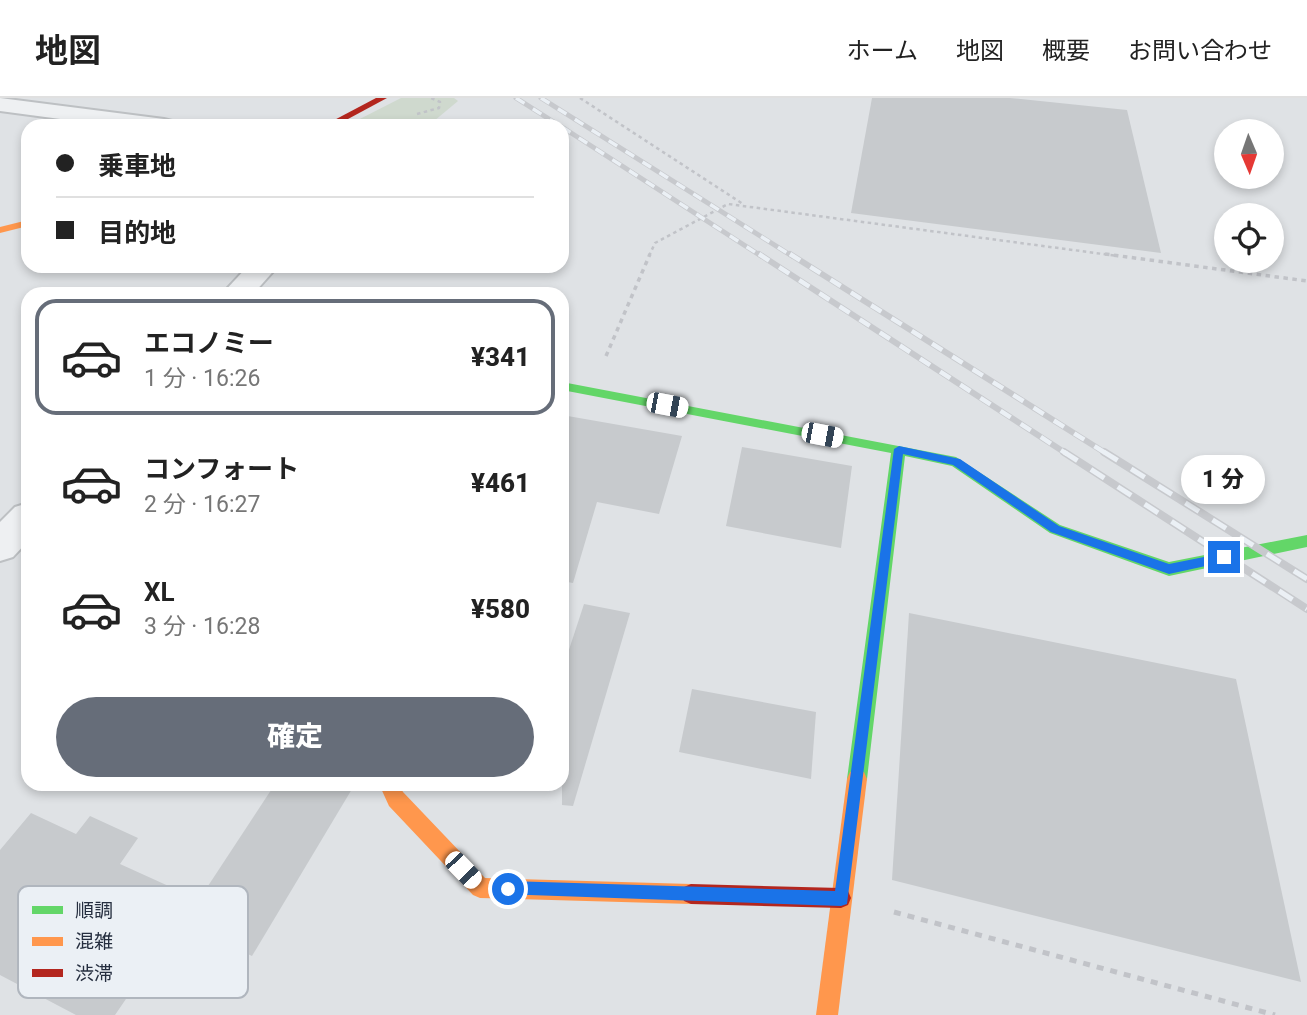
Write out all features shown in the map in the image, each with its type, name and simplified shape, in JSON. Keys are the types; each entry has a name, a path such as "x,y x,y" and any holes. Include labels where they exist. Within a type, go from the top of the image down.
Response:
{"street":[{"path":"342,119 383,98"},
{"path":"0,104 112,119"},
{"path":"0,230 21,225"},
{"path":"244,287 257,273"},
{"path":"569,387 956,462 1055,529 1169,569 1307,541"},
{"path":"827,1015 899,449"},
{"path":"393,791 396,799 480,888 841,898"}],"path":[{"path":"434,98 440,103"},
{"path":"580,98 744,204"},
{"path":"590,391 655,243 728,204 744,204 1307,281"},
{"path":"841,898 1275,1015"}],"shaded area":[{"path":"401,98 454,98 458,101 436,119 360,119"}],"building":[{"path":"872,98 1010,98 1127,110 1161,253 851,213"},
{"path":"569,416 682,436 659,514 597,502 573,583 569,582"},
{"path":"742,447 852,466 841,548 726,526"},
{"path":"584,604 630,613 573,806 562,805 562,791 569,791 569,650"},
{"path":"909,613 1236,679 1301,982 892,880"},
{"path":"692,689 816,712 811,779 679,752"},
{"path":"270,791 351,791 252,956 248,954 248,886 208,886"},
{"path":"31,813 76,834 90,816 138,838 120,864 169,886 18,886 18,984 0,975 0,850"},
{"path":"44,998 127,998 115,1015 76,1015"}],"railway":[{"path":"516,98 549,119"},
{"path":"541,98 792,256"},
{"path":"569,132 761,256"},
{"path":"759,254 1067,454"},
{"path":"790,254 1107,454"},
{"path":"1064,452 1307,609"},
{"path":"1104,452 1307,579"}],"traffic: fast":[{"path":"569,387 899,449 857,779"},
{"path":"899,449 956,462 1055,529 1169,569 1307,541"}],"traffic: slow":[{"path":"0,230 21,225"},
{"path":"827,1015 857,779"},
{"path":"392,791 396,799 480,888 691,894"}],"traffic: jam":[{"path":"342,119 383,98"},
{"path":"691,894 841,898"}],"route":[{"path":"508,889 841,898 899,449 956,462 1055,529 1169,569 1224,557"}]}
